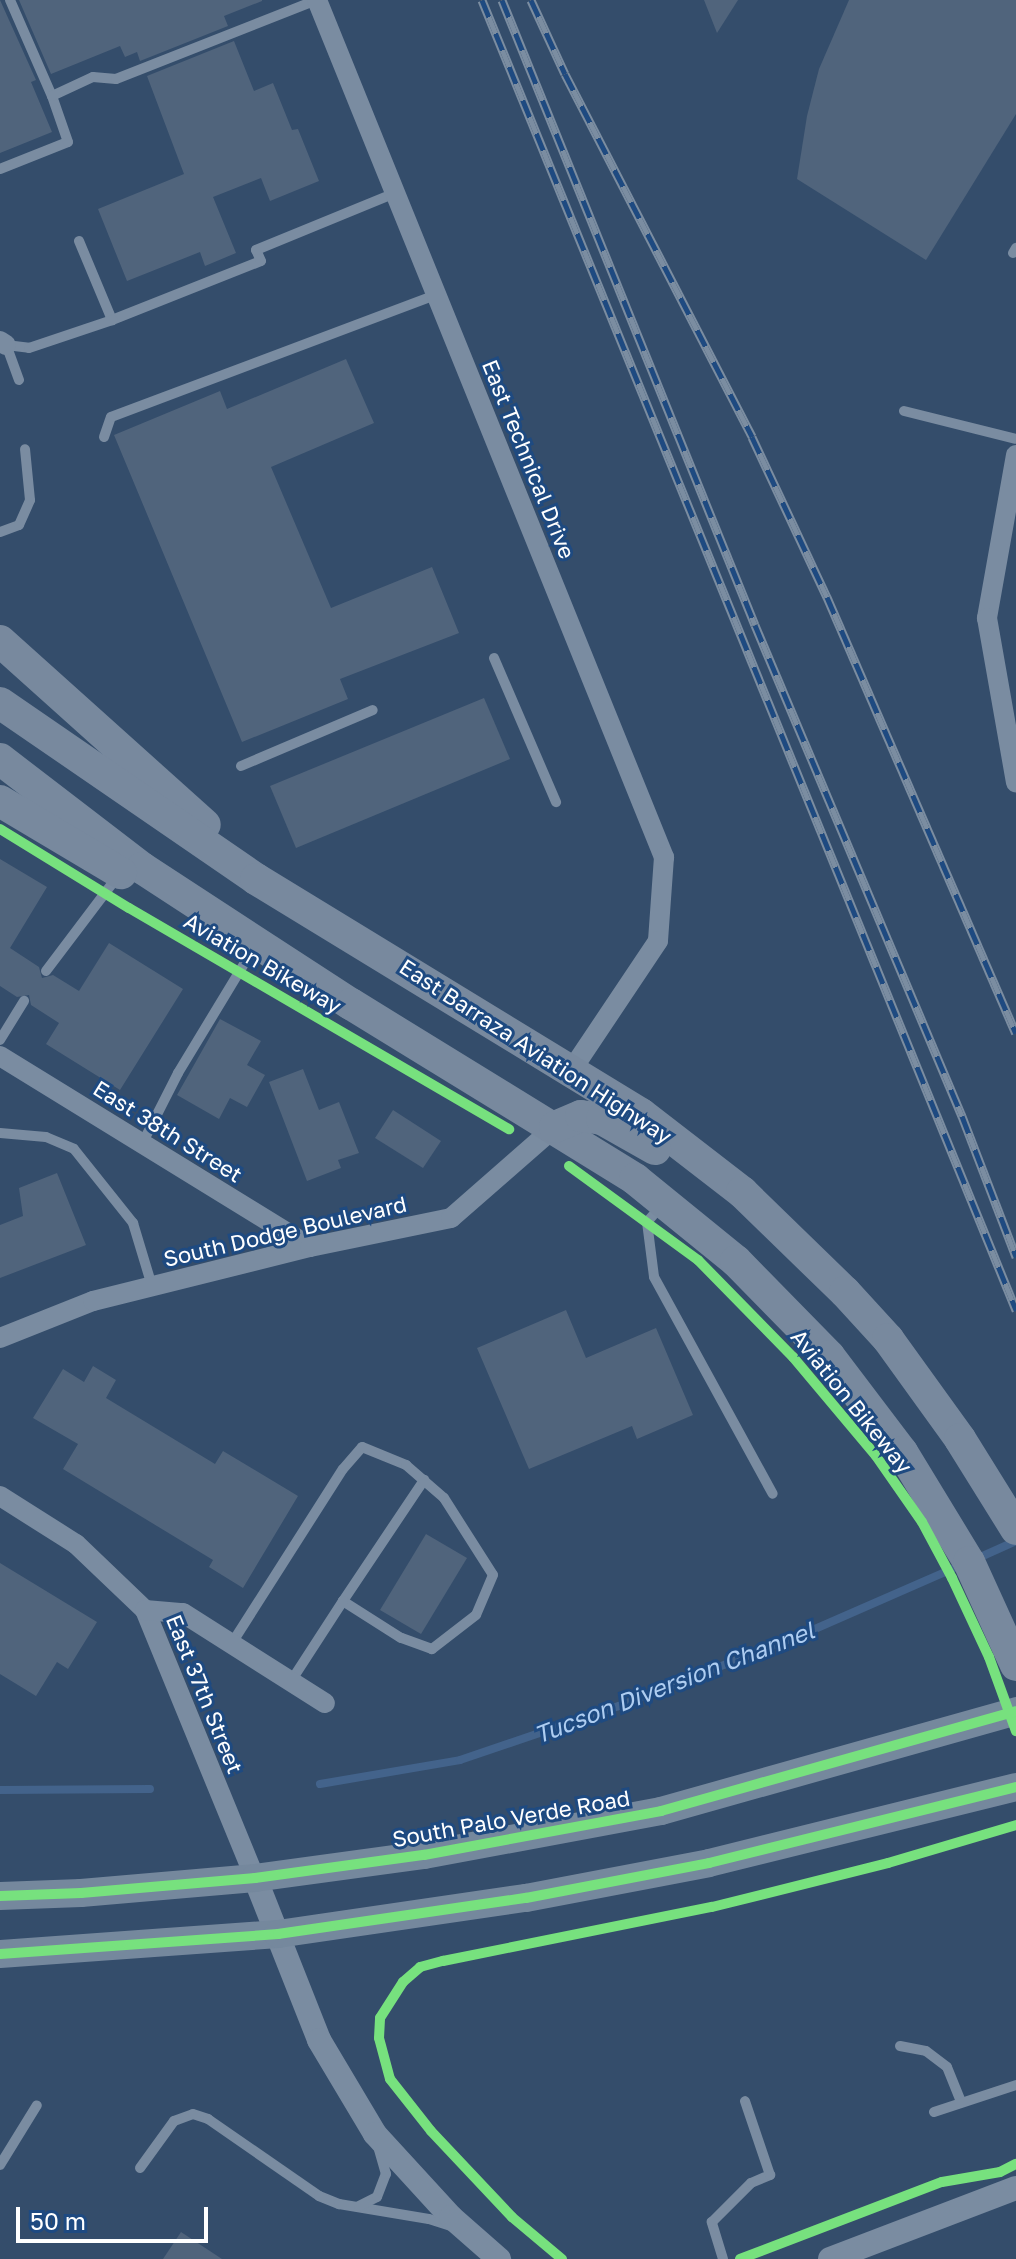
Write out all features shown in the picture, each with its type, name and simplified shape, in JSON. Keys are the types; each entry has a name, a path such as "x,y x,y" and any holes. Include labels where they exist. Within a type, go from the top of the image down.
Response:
{"main road":[{"path":"0,641 207,826 282,886 386,956"},
{"name":"East Barraza Aviation Highway","path":"0,703 256,879 641,1114 691,1151 794,1240 888,1339 960,1439 1016,1529"},
{"path":"0,759 142,868 351,1004"},
{"path":"0,801 351,1004 555,1127 665,1201 736,1261 800,1323 861,1397 941,1512 995,1615 1016,1665"},
{"path":"555,1127 581,1116 602,1119 627,1131 744,1213 842,1302 960,1439"},
{"name":"South Palo Verde Road","path":"0,1896 81,1893 255,1878 424,1855 661,1811 1004,1715"},
{"path":"0,1954 278,1934 526,1898 709,1863 1016,1787"}],"street":[{"name":"East Technical Drive","path":"317,0 664,857 658,941 571,1071"},
{"path":"1016,455 987,618 1010,714 1016,782"},
{"name":"East 38th Street","path":"0,1056 310,1247"},
{"name":"South Dodge Boulevard","path":"0,1338 93,1301 310,1247 451,1218 555,1127"},
{"name":"East 37th Street","path":"0,1496 76,1544 145,1610 255,1878"},
{"path":"145,1610 183,1613 325,1703"},
{"path":"255,1878 319,2040 375,2134 467,2232 499,2259"},
{"path":"830,2259 1016,2188"}],"lane":[{"path":"0,169 68,142 52,96 10,0"},
{"path":"52,96 93,77 116,79 317,0"},
{"path":"3,343 29,348 112,320 261,261 256,250 395,193"},
{"path":"79,241 112,320"},
{"path":"104,437 111,417 436,295"},
{"path":"3,343 19,380"},
{"path":"904,411 1016,439"},
{"path":"0,532 19,525 30,500 25,449"},
{"path":"494,658 556,802"},
{"path":"241,766 373,710"},
{"path":"46,971 120,873"},
{"path":"142,1144 178,1073 253,949"},
{"path":"0,1040 24,1001"},
{"path":"0,1133 46,1137 74,1149 133,1223 152,1286"},
{"path":"665,1201 647,1222 654,1277 773,1494"},
{"path":"232,1643 343,1469 362,1447 406,1465 444,1498 493,1575 476,1615 432,1649 401,1638 343,1601"},
{"path":"291,1681 424,1480"},
{"path":"900,2046 926,2051 947,2067 961,2101"},
{"path":"934,2112 1016,2085"},
{"path":"723,2259 712,2222 751,2183 770,2175 745,2101"},
{"path":"0,2165 37,2105"},
{"path":"140,2168 174,2121 193,2114 208,2119 313,2193 339,2204 429,2219 467,2232"},
{"path":"359,2206 377,2197 386,2174 375,2134"}],"building":[{"path":"0,0 36,80 31,82 52,132 0,153"},
{"path":"19,0 262,1 224,16 228,26 140,61 137,52 125,57 120,46 51,74"},
{"path":"704,0 738,0 717,33"},
{"path":"849,0 1016,0 1016,114 926,260 797,179 807,116 819,69"},
{"path":"234,41 254,91 273,83 292,130 298,129 319,181 270,201 261,178 213,197 236,253 205,266 200,252 127,281 98,209 184,174 147,76"},
{"path":"346,359 374,423 271,467 331,608 432,567 459,633 340,679 348,699 242,742 114,435 220,391 227,409"},
{"path":"484,698 510,759 296,848 270,786"},
{"path":"0,859 47,887 10,948 39,967 42,978 53,975 79,991 109,943 183,989 120,1090 46,1044 59,1023 31,1005 29,995 17,997 0,986"},
{"path":"220,1019 261,1041 247,1065 265,1075 247,1107 230,1098 219,1119 177,1095"},
{"path":"303,1069 319,1110 339,1102 359,1153 338,1160 341,1168 307,1181 269,1082"},
{"path":"393,1110 441,1141 423,1168 375,1138"},
{"path":"57,1173 86,1245 0,1278 0,1225 23,1216 19,1188"},
{"path":"566,1310 586,1358 656,1328 693,1415 637,1439 632,1426 529,1469 477,1348"},
{"path":"93,1366 116,1380 106,1398 215,1464 223,1451 298,1496 243,1588 209,1567 213,1560 63,1469 78,1444 33,1418 63,1369 84,1382"},
{"path":"426,1534 467,1558 421,1634 380,1610"},
{"path":"0,1563 97,1622 68,1669 57,1662 36,1696 0,1674"},
{"path":"181,2232 222,2259 163,2259"}],"waterway":[{"name":"Tucson Diversion Channel","path":"976,1559 1016,1541"},
{"name":"Tucson Diversion Channel","path":"320,1784 460,1760 619,1706 808,1632 964,1564"},
{"name":"Tucson Diversion Channel","path":"0,1790 150,1789"}],"railway":[{"path":"482,0 1016,1310"},
{"path":"502,0 755,625 962,1116 1016,1257"},
{"path":"531,0 565,74 752,437 827,597 1016,1033"}],"cycle path":[{"name":"Aviation Bikeway","path":"0,829 129,908 509,1129"},
{"name":"Aviation Bikeway","path":"569,1166 698,1260 793,1357 876,1456 922,1522 952,1578 989,1657 1016,1731"},
{"path":"0,1896 81,1893 255,1878 424,1855 661,1811 1016,1711"},
{"path":"0,1954 278,1934 526,1898 709,1863 1016,1787"},
{"path":"562,2259 512,2217 431,2131 390,2079 379,2038 380,2018 403,1982 420,1967 443,1961 712,1907 888,1863 1016,1825"},
{"path":"740,2259 942,2182 1000,2172 1016,2164"}]}
